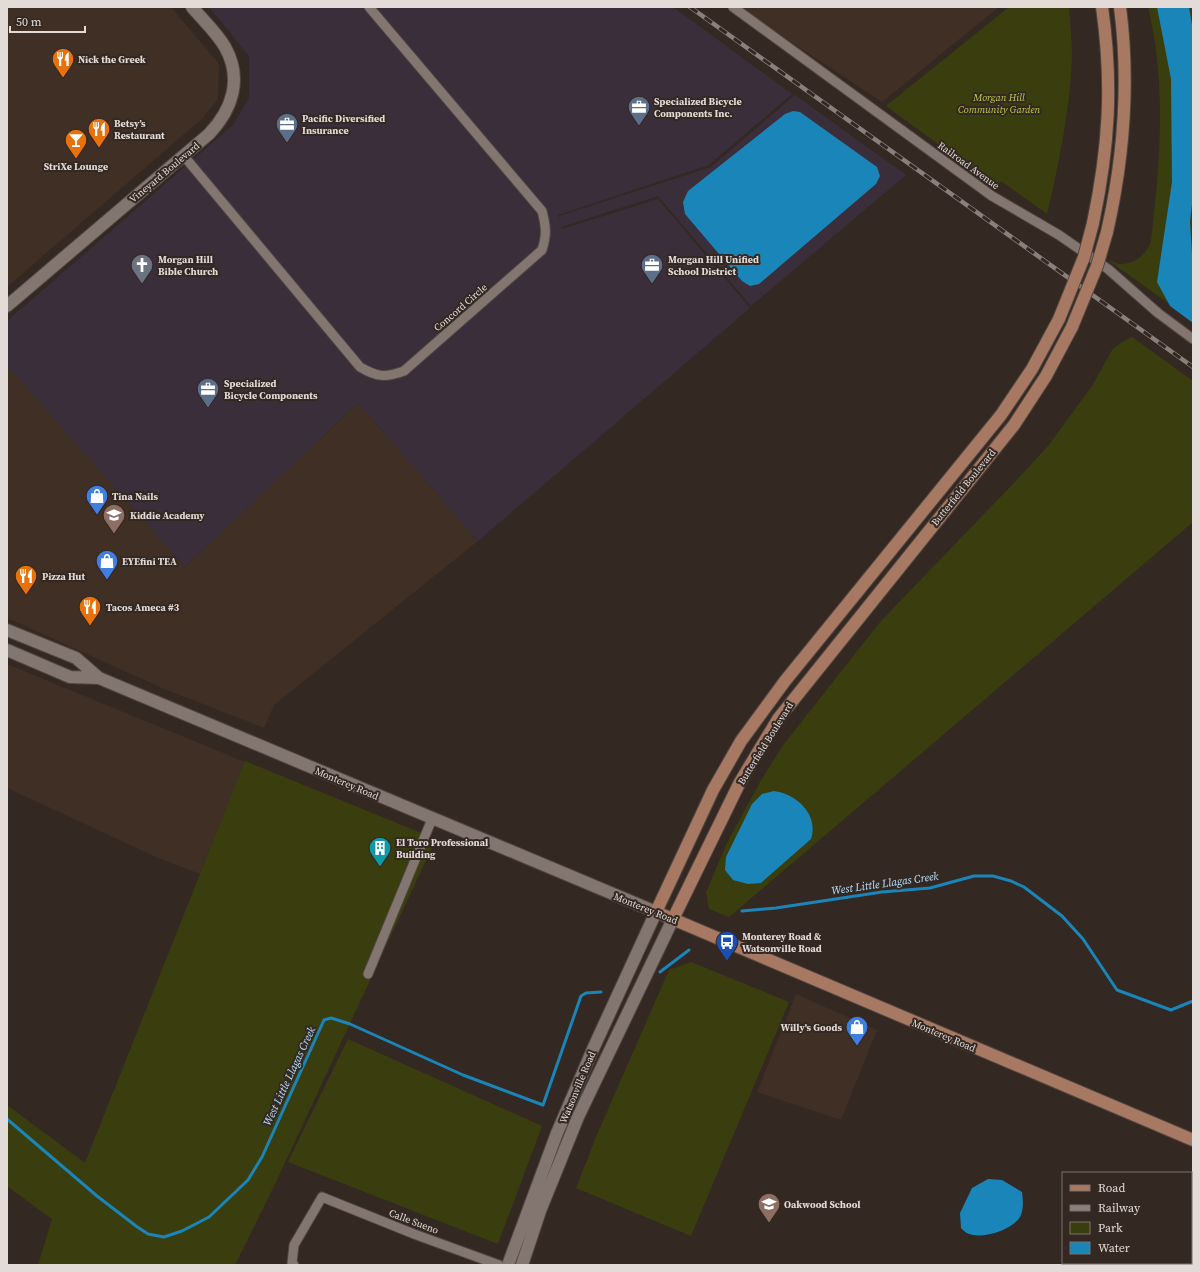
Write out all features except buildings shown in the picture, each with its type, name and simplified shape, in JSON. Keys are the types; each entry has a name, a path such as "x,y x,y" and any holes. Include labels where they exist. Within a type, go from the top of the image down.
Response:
{"main road":[{"name":"Butterfield Boulevard","path":"656,912 713,790 741,741 785,681 1002,415 1032,369 1059,318 1084,256 1101,185 1109,114 1109,76 1102,7"},
{"name":"Butterfield Boulevard","path":"673,919 740,782 778,719 1014,425 1046,376 1072,328 1097,266 1107,232 1116,191 1125,115 1125,70 1120,7"},
{"name":"Vineyard Boulevard","path":"7,306 183,155 219,123 227,112 233,92 232,66 229,56 220,40 198,9"},
{"name":"Monterey Road","path":"7,630 76,658 98,678 673,919 1193,1140"},
{"name":"Monterey Road","path":"7,650 70,677 98,678"},
{"name":"Watsonville Road","path":"508,1265 557,1133 593,1049 656,912"},
{"name":"Watsonville Road","path":"522,1265 540,1211 578,1117 673,919"}],"street":[{"name":"Concord Circle","path":"183,155 360,367 375,375 390,376 404,371 542,250 547,227 542,212 369,7"},
{"name":"Railroad Avenue","path":"733,7 992,196 1059,235 1102,265 1193,339"},
{"path":"368,974 432,819"},
{"name":"Calle Sueno","path":"294,1265 292,1263 294,1246 322,1197 414,1234 499,1265"}],"shaded area":[{"path":"7,7 171,7 219,64 218,99 204,117 7,287"},
{"path":"209,7 673,7 792,94 709,165 558,215 560,224 559,216 711,167 795,95 906,175 751,306 658,196 561,227 562,229 658,199 750,308 478,541 358,403 185,567 7,365 7,321 233,125 249,98 249,56"},
{"path":"738,7 999,7 882,102"},
{"path":"7,364 185,567 358,403 478,541 274,705 264,728 162,688 7,618"},
{"path":"7,664 245,762 200,874 156,857 7,788"},
{"path":"796,994 877,1030 841,1120 757,1092"}],"green space":[{"name":"Morgan Hill Community Garden","path":"1009,7 1069,7 1072,56 1069,96 1060,155 1047,214 1001,181 997,187 886,106"},
{"path":"1148,7 1193,7 1193,321 1108,260 1119,264 1126,264 1136,260 1147,250 1151,241 1159,153 1160,95 1154,36"},
{"path":"1132,337 1193,381 1193,522 729,917 709,909 706,892 728,841 760,782 784,744 881,621 1048,446 1092,386 1112,350 1122,342"},
{"path":"245,761 436,839 275,1184 235,1265 214,1265 211,1263 213,1265 38,1265 52,1219 7,1186 7,1105 85,1163"},
{"path":"691,962 789,1002 691,1236 576,1188 596,1137 669,970"},
{"path":"348,1039 542,1126 498,1244 288,1162"}],"water":[{"path":"1157,7 1189,7 1193,31 1193,195 1190,222 1193,269 1193,323 1170,306 1157,282 1172,182 1171,79"},
{"path":"793,111 800,112 877,167 880,176 876,184 759,284 750,286 742,281 685,214 683,202 688,191 785,114"},
{"path":"774,791 791,796 804,807 812,822 813,830 811,839 761,883 748,884 733,880 725,870 726,857 752,804 762,794"},
{"path":"988,1179 1002,1180 1022,1192 1023,1204 1020,1217 1011,1226 997,1232 982,1235 969,1234 961,1228 960,1213 972,1188"}],"waterway":[{"name":"West Little Llagas Creek","path":"742,911 776,908 882,892 930,888 974,876 993,876 1011,881 1024,887 1062,916 1083,939 1117,990 1171,1010 1193,1001"},
{"name":"West Little Llagas Creek","path":"660,972 689,950"},
{"name":"West Little Llagas Creek","path":"7,1119 97,1196 136,1226 148,1234 164,1237 182,1231 209,1217 248,1180 262,1157 324,1020 331,1018 350,1024 463,1075 543,1105 581,996 586,993 601,992"}],"railway":[{"path":"690,7 1193,367"}],"place":[{"name":"Nick the Greek","path":"63,78"},
{"name":"Specialized Bicycle Components Inc.","path":"639,126"},
{"name":"Pacific Diversified Insurance","path":"287,144"},
{"name":"Betsy’s Restaurant","path":"99,148"},
{"name":"StriXe Lounge","path":"76,160"},
{"name":"Morgan Hill Bible Church","path":"142,284"},
{"name":"Morgan Hill Unified School District","path":"652,284"},
{"name":"Specialized Bicycle Components","path":"208,408"},
{"name":"Tina Nails","path":"97,516"},
{"name":"Kiddie Academy","path":"114,534"},
{"name":"EYEfini TEA","path":"107,580"},
{"name":"Pizza Hut","path":"26,596"},
{"name":"Tacos Ameca #3","path":"90,626"},
{"name":"El Toro Professional Building","path":"380,868"},
{"name":"Monterey Road & Watsonville Road","path":"727,962"},
{"name":"Willy's Goods","path":"857,1046"},
{"name":"Oakwood School","path":"769,1224"}]}
